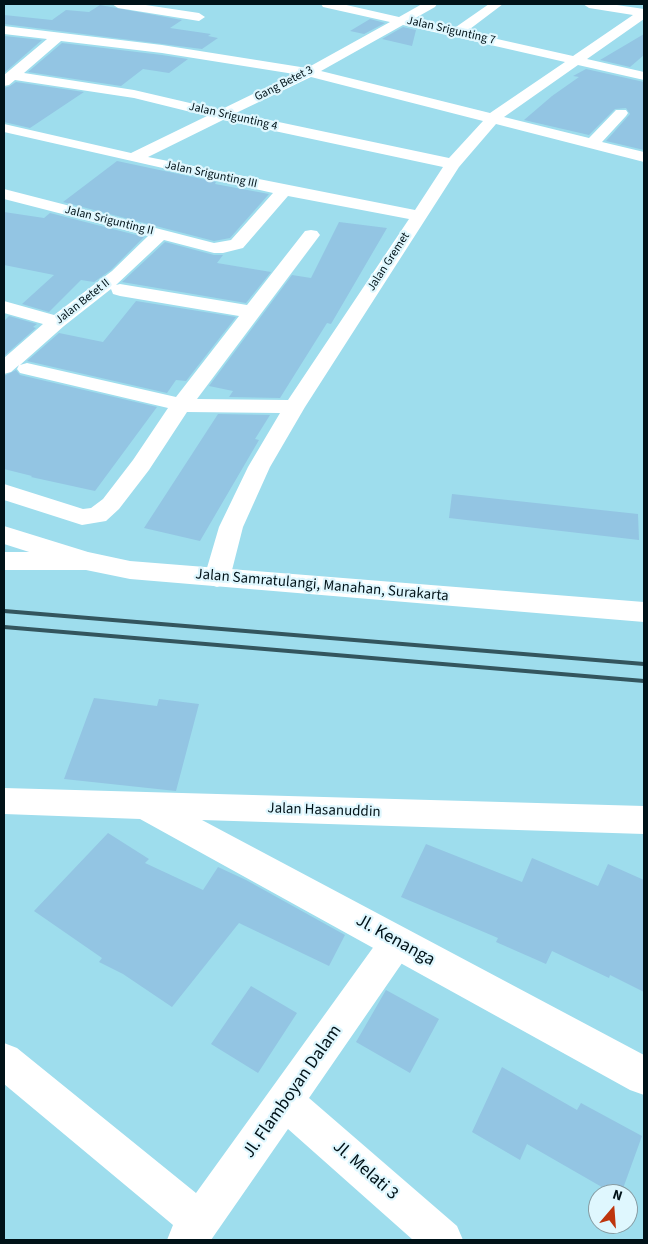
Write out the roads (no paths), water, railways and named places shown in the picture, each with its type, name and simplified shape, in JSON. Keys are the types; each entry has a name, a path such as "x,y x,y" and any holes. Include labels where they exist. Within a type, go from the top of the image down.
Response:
{"main road":[{"name":"Jalan Samratulangi, Manahan, Surakarta","path":"4,536 86,561 130,570 644,612"},
{"name":"Jalan Hasanuddin","path":"4,801 644,820"},
{"name":"Jl. Kenanga","path":"145,806 644,1076"}],"street":[{"path":"118,4 203,14 162,49"},
{"name":"Jalan Srigunting 7","path":"327,4 576,59 644,76"},
{"name":"Gang Betet 3","path":"133,158 309,72 432,4"},
{"path":"457,32 497,4"},
{"path":"589,4 642,17"},
{"name":"Jalan Gremet","path":"217,578 231,527 259,467 294,407 453,164 493,118 576,59 642,17"},
{"path":"4,30 162,49 309,72 644,157"},
{"path":"8,79 59,36"},
{"name":"Jalan Srigunting 4","path":"8,79 118,91 453,164"},
{"path":"592,144 621,112"},
{"name":"Jalan Srigunting III","path":"4,128 284,190 420,216"},
{"name":"Jalan Srigunting II","path":"4,194 214,248 223,248 236,244 284,190"},
{"name":"Jalan Betet II","path":"4,368 57,322 118,275 160,234"},
{"path":"4,492 82,517 98,515 111,504 141,465 181,405 311,235"},
{"path":"120,290 253,312"},
{"path":"4,307 57,322"},
{"path":"27,369 181,405 294,407"},
{"path":"4,561 86,561"},
{"name":"Jl. Flamboyan Dalam","path":"194,1231 286,1102 396,942"},
{"path":"4,1061 194,1231"},
{"name":"Jl. Melati 3","path":"286,1102 443,1240"}],"railway":[{"path":"4,611 644,664"},
{"path":"4,627 644,681"}]}
